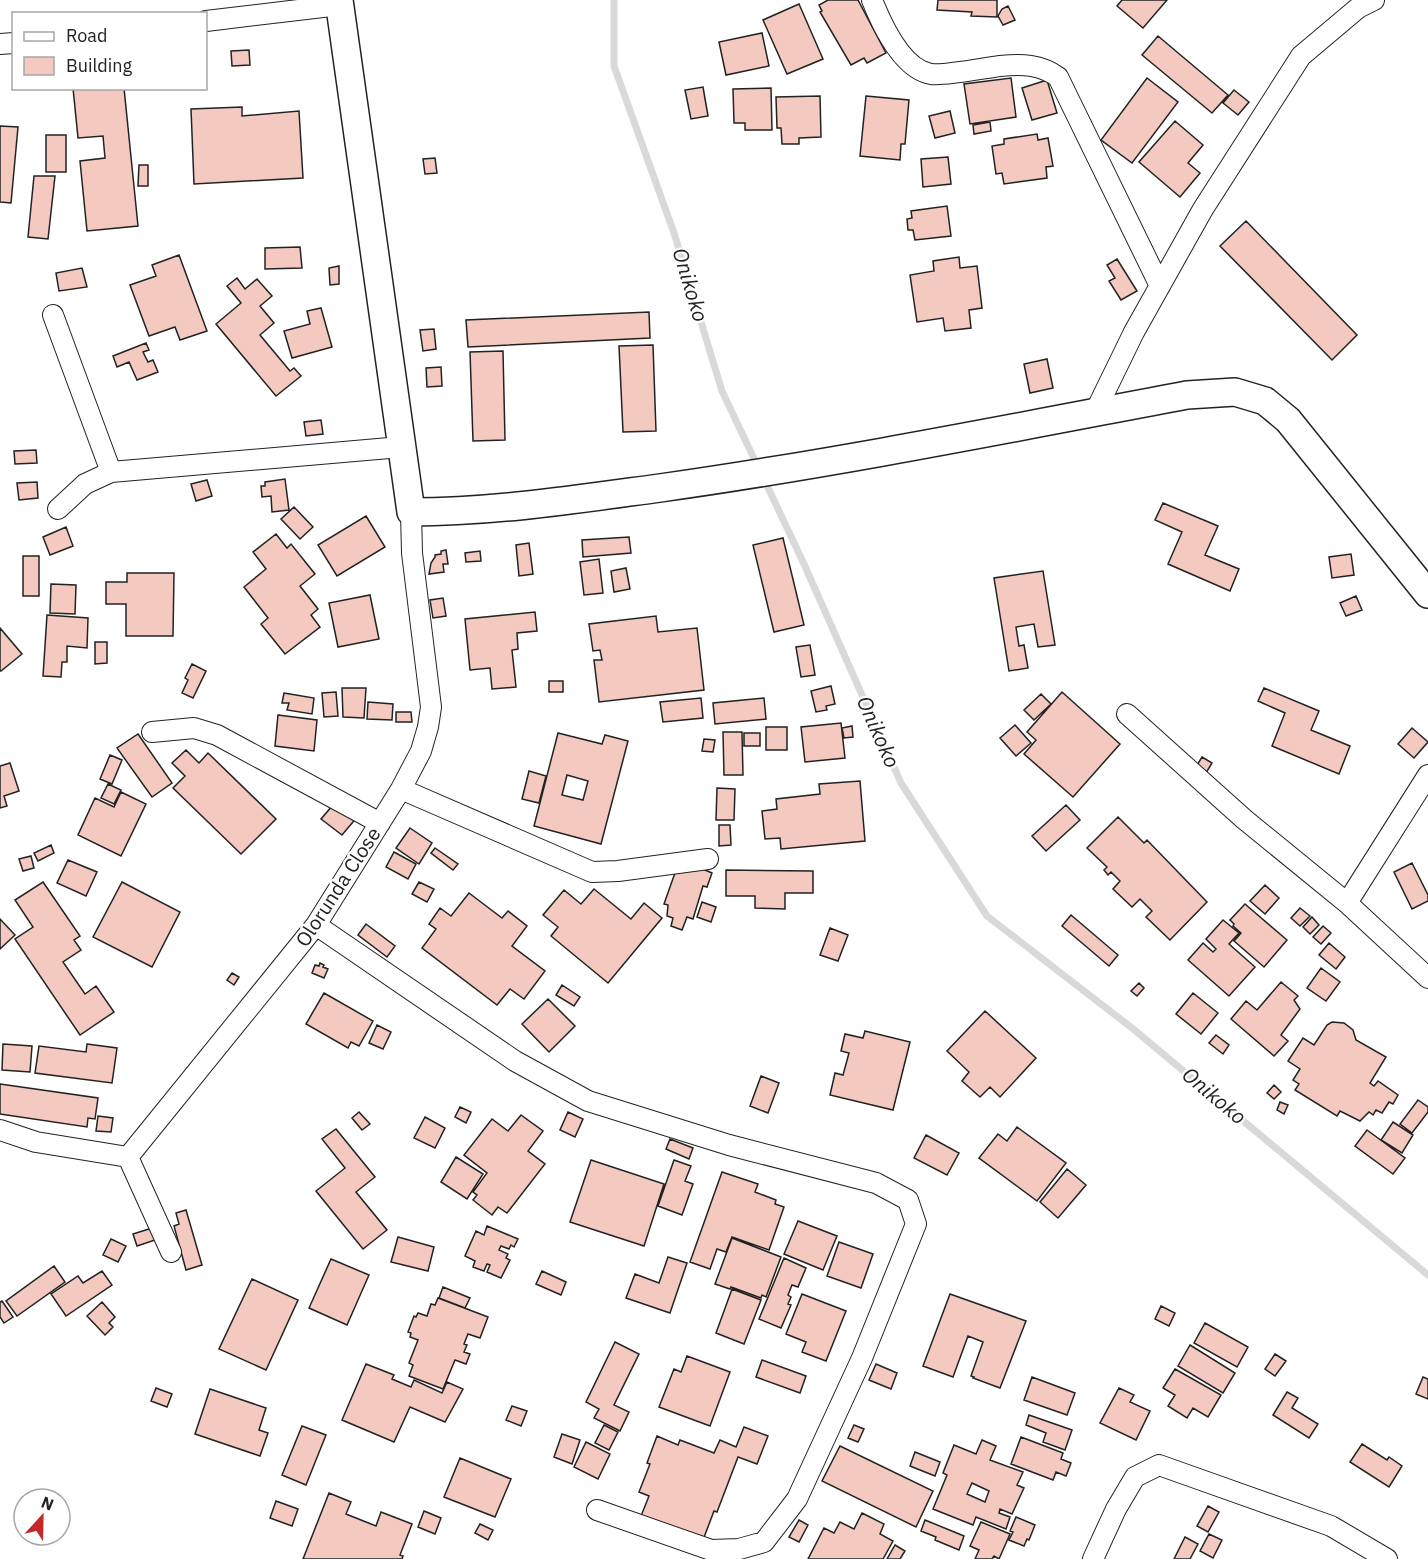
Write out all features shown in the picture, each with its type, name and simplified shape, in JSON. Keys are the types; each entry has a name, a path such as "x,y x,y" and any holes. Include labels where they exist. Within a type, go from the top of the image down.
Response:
{"main road":[{"path":"339,3 411,512 461,511 576,500 734,478 1187,395 1235,392 1265,401 1288,420 1428,594"}],"street":[{"path":"872,0 901,56 916,69 933,74 1018,64 1041,67 1058,76 1160,286"},
{"path":"1095,412 1134,332 1203,209 1301,57 1358,8 1374,0"},
{"path":"207,21 339,3"},
{"path":"53,315 111,472"},
{"path":"58,509 85,484 111,472 401,447"},
{"name":"Olorunda Close","path":"129,1157 316,926 401,789 421,751 431,707 412,553 411,512"},
{"path":"1128,714 1244,819 1347,903 1428,978"},
{"path":"152,732 194,728 217,735 380,823"},
{"path":"1347,903 1428,775"},
{"path":"401,789 592,872 618,871 708,859"},
{"path":"316,926 515,1061 588,1101 729,1145 876,1183 908,1200 916,1224 862,1358 796,1499 764,1542 739,1549 711,1550 597,1510"},
{"path":"0,1130 36,1142 129,1157 171,1252"},
{"path":"1093,1559 1116,1509 1135,1477 1159,1465 1331,1526 1387,1559"}],"building":[{"path":"828,0 858,0 886,53 867,63 864,58 851,65 820,12 822,11 819,5"},
{"path":"938,0 997,0 997,17 971,16 972,12 937,10"},
{"path":"1122,0 1167,0 1143,28 1117,6"},
{"path":"799,4 823,59 787,74 763,20"},
{"path":"1008,6 1015,20 1003,25 998,16 1002,9"},
{"path":"762,33 769,66 726,75 719,42"},
{"path":"1158,36 1228,95 1212,113 1142,55"},
{"path":"249,50 250,65 232,66 231,51"},
{"path":"1011,78 1016,117 970,124 964,84"},
{"path":"1147,78 1178,102 1132,163 1101,140"},
{"path":"1047,80 1057,113 1032,120 1022,88"},
{"path":"703,87 708,116 691,119 685,90"},
{"path":"771,88 772,130 745,130 745,123 734,123 733,89"},
{"path":"73,90 124,90 138,226 87,231 80,161 105,158 103,136 78,138"},
{"path":"1234,90 1249,102 1238,115 1223,103"},
{"path":"820,96 821,137 799,138 799,144 782,144 781,128 777,128 776,97"},
{"path":"866,96 909,100 905,144 901,144 900,160 860,156"},
{"path":"242,107 242,116 299,111 303,178 194,184 191,109"},
{"path":"950,111 955,133 935,138 929,116"},
{"path":"1175,121 1203,145 1188,163 1200,173 1180,197 1139,162"},
{"path":"990,122 991,131 974,134 973,125"},
{"path":"0,126 18,127 11,203 0,202"},
{"path":"1037,134 1038,140 1048,138 1053,166 1046,167 1047,178 1004,184 1002,173 996,174 992,146 1004,144 1004,139"},
{"path":"46,135 66,135 66,172 46,172"},
{"path":"948,157 951,184 923,187 921,159"},
{"path":"435,158 437,173 425,174 423,159"},
{"path":"139,165 148,165 148,186 138,186"},
{"path":"34,176 55,176 48,239 28,237"},
{"path":"947,206 951,236 915,240 913,230 908,230 907,219 912,218 911,211"},
{"path":"1246,221 1357,335 1332,360 1220,246"},
{"path":"300,247 302,268 265,269 265,248"},
{"path":"179,255 207,331 180,340 175,327 149,336 130,285 156,276 152,265"},
{"path":"959,257 960,268 977,266 982,308 969,310 971,328 945,331 943,318 917,322 910,275 934,271 933,261"},
{"path":"1117,259 1137,291 1121,300 1109,281 1115,278 1107,265"},
{"path":"339,266 339,284 330,285 329,268"},
{"path":"82,268 87,287 59,291 56,273"},
{"path":"237,278 245,289 257,279 272,296 260,306 274,323 260,335 290,371 294,368 301,376 276,396 216,324 241,303 227,286"},
{"path":"321,308 332,347 292,358 284,331 310,324 307,311"},
{"path":"649,312 650,338 468,347 466,320"},
{"path":"434,329 436,349 423,351 420,330"},
{"path":"146,343 149,350 143,352 148,362 153,360 158,372 137,380 129,362 117,367 113,356"},
{"path":"653,345 656,431 623,432 619,346"},
{"path":"503,351 505,440 473,441 470,352"},
{"path":"1047,359 1053,388 1030,393 1024,364"},
{"path":"441,367 442,386 427,387 426,368"},
{"path":"321,420 323,434 306,436 304,422"},
{"path":"36,450 37,463 15,464 14,451"},
{"path":"285,479 289,510 272,512 271,496 262,497 261,486 265,486 265,482"},
{"path":"207,480 212,496 196,501 191,484"},
{"path":"37,482 38,498 19,500 17,483"},
{"path":"1163,503 1218,526 1205,555 1239,569 1230,591 1168,564 1182,532 1155,520"},
{"path":"294,507 313,527 300,539 281,519"},
{"path":"366,516 385,547 337,576 318,545"},
{"path":"66,527 73,546 50,555 43,537"},
{"path":"276,534 287,548 291,544 315,574 300,586 318,609 311,615 320,627 285,654 261,624 268,618 244,587 266,569 253,552"},
{"path":"629,537 631,553 583,557 582,540"},
{"path":"783,538 804,625 774,632 753,545"},
{"path":"529,543 533,574 519,576 516,545"},
{"path":"446,550 448,564 443,564 444,572 429,574 435,555"},
{"path":"480,551 481,561 466,562 465,553"},
{"path":"1351,554 1354,575 1332,578 1329,557"},
{"path":"23,556 39,556 39,596 23,596"},
{"path":"599,559 603,593 584,595 580,562"},
{"path":"626,568 630,589 614,592 611,571"},
{"path":"1043,571 1055,645 1038,647 1034,624 1016,627 1019,646 1024,645 1028,668 1009,671 994,578"},
{"path":"127,573 174,573 173,636 126,636 126,604 106,604 106,582 127,582"},
{"path":"51,584 76,585 75,614 50,613"},
{"path":"370,595 379,639 338,647 329,603"},
{"path":"1356,596 1362,610 1346,616 1340,603"},
{"path":"443,598 446,616 433,618 430,600"},
{"path":"535,612 537,631 517,633 518,649 512,650 516,687 492,689 490,668 470,670 465,619"},
{"path":"47,615 88,618 87,648 67,646 67,662 62,662 61,677 43,676"},
{"path":"656,616 658,632 697,628 704,690 599,702 594,660 602,660 600,650 593,651 589,624"},
{"path":"0,628 22,654 1,671 0,671"},
{"path":"95,642 107,642 107,663 95,664"},
{"path":"810,645 815,675 801,677 796,647"},
{"path":"192,664 206,671 193,698 182,693 188,680 185,678"},
{"path":"549,681 563,681 563,692 549,692"},
{"path":"831,686 835,704 826,706 827,710 816,712 811,691"},
{"path":"342,688 366,688 364,718 343,717"},
{"path":"1264,688 1319,711 1311,730 1350,746 1339,774 1272,746 1285,713 1258,701"},
{"path":"336,692 338,716 324,717 322,693"},
{"path":"1062,692 1120,744 1073,797 1024,754 1036,740 1027,732"},
{"path":"284,693 314,698 312,714 287,710 289,703 282,703"},
{"path":"1041,694 1051,704 1034,720 1024,710"},
{"path":"701,698 703,718 663,722 660,702"},
{"path":"764,698 766,719 715,724 713,703"},
{"path":"368,702 393,704 392,720 367,719"},
{"path":"396,712 411,712 412,722 396,722"},
{"path":"278,715 317,720 314,751 275,746"},
{"path":"841,723 845,758 805,762 801,727"},
{"path":"1015,725 1031,743 1016,756 1000,738"},
{"path":"852,726 853,737 844,738 842,728"},
{"path":"766,727 787,727 787,750 766,750"},
{"path":"1412,728 1428,742 1414,758 1398,744"},
{"path":"723,732 742,732 743,775 724,775"},
{"path":"558,733 602,744 605,735 628,741 601,844 534,826","holes":["567,775 588,781 583,800 562,795"]},
{"path":"744,733 760,733 760,746 744,746"},
{"path":"138,734 172,783 152,797 117,748"},
{"path":"704,739 715,740 713,752 702,751"},
{"path":"186,750 199,763 208,753 276,819 241,854 173,788 185,776 172,763"},
{"path":"110,755 122,760 112,784 100,779"},
{"path":"1202,757 1212,763 1206,773 1196,767"},
{"path":"10,763 19,791 4,796 7,806 0,808 0,766"},
{"path":"529,771 546,776 539,803 522,799"},
{"path":"860,781 865,841 781,849 780,838 765,839 762,811 777,809 776,799 820,794 819,784"},
{"path":"108,784 121,790 114,804 101,798"},
{"path":"717,788 735,789 734,820 716,820"},
{"path":"121,792 146,804 121,856 78,835 95,798 114,807"},
{"path":"333,805 358,816 342,835 321,819"},
{"path":"1066,805 1080,820 1046,851 1032,836"},
{"path":"1118,817 1144,843 1147,840 1207,902 1170,940 1146,917 1152,911 1140,899 1132,907 1113,889 1120,881 1111,872 1108,875 1104,870 1107,867 1087,848"},
{"path":"719,825 730,825 731,845 719,846"},
{"path":"410,828 432,843 419,864 396,848"},
{"path":"51,845 54,853 38,861 34,853"},
{"path":"435,848 458,864 453,870 431,853"},
{"path":"394,852 416,864 408,879 386,867"},
{"path":"31,856 34,868 23,871 19,859"},
{"path":"68,860 97,872 86,896 57,883"},
{"path":"689,863 712,873 707,887 703,886 693,919 687,917 682,930 671,926 673,918 667,916 668,905 664,904 676,870"},
{"path":"1412,863 1428,895 1428,901 1412,909 1394,872"},
{"path":"726,870 813,871 813,893 785,893 785,909 755,908 755,896 726,896"},
{"path":"43,882 80,936 74,940 81,950 63,962 85,994 96,986 114,1012 80,1035 15,939 33,927 15,900"},
{"path":"122,882 180,912 152,967 93,937"},
{"path":"419,882 434,889 427,902 412,894"},
{"path":"1265,885 1279,898 1265,914 1250,901"},
{"path":"594,889 631,919 644,903 662,918 608,983 551,936 558,927 543,915 564,890 581,904"},
{"path":"469,893 502,918 508,911 527,926 512,946 545,971 524,999 510,989 497,1005 422,948 436,929 429,924 440,908 451,916"},
{"path":"702,902 716,907 711,922 697,917"},
{"path":"1245,904 1287,940 1264,967 1234,941 1241,933 1230,920"},
{"path":"1300,908 1310,916 1300,926 1291,918"},
{"path":"1071,915 1118,955 1109,966 1062,926"},
{"path":"1312,917 1319,925 1310,934 1303,927"},
{"path":"0,919 15,935 0,949"},
{"path":"1223,920 1239,933 1229,944 1255,967 1229,996 1188,960 1203,943 1213,952 1216,949 1206,939"},
{"path":"366,924 395,946 387,957 358,935"},
{"path":"1323,926 1331,933 1321,944 1313,937"},
{"path":"830,928 848,935 838,961 820,955"},
{"path":"1329,943 1345,957 1336,969 1319,955"},
{"path":"320,963 328,969 324,978 312,973 315,965 319,966"},
{"path":"1321,968 1340,982 1326,1001 1307,988"},
{"path":"232,973 239,977 234,985 227,980"},
{"path":"1281,982 1298,996 1294,1000 1300,1009 1281,1035 1288,1041 1274,1056 1231,1019 1246,1001 1257,1010"},
{"path":"1139,983 1144,988 1137,996 1131,991"},
{"path":"562,985 580,997 574,1006 556,995"},
{"path":"324,993 373,1021 359,1046 351,1042 348,1048 306,1024"},
{"path":"1193,993 1218,1013 1201,1034 1176,1014"},
{"path":"548,999 575,1026 549,1052 522,1024"},
{"path":"985,1011 1036,1058 1000,1097 990,1087 980,1097 962,1081 969,1072 947,1051"},
{"path":"1332,1022 1344,1023 1353,1030 1356,1040 1386,1057 1370,1083 1374,1086 1378,1081 1398,1095 1393,1104 1389,1102 1382,1113 1376,1110 1373,1115 1369,1112 1360,1121 1340,1111 1337,1116 1295,1090 1299,1084 1293,1080 1300,1069 1288,1061 1303,1038 1314,1045 1327,1025"},
{"path":"377,1025 391,1032 383,1049 369,1043"},
{"path":"865,1031 910,1042 893,1110 830,1095 835,1073 843,1075 849,1053 841,1051 845,1034 863,1038"},
{"path":"1216,1035 1229,1045 1223,1054 1209,1043"},
{"path":"3,1044 32,1046 30,1072 2,1070"},
{"path":"87,1044 117,1048 112,1083 35,1073 39,1046 86,1052"},
{"path":"761,1076 779,1083 768,1113 750,1106"},
{"path":"0,1084 98,1098 95,1119 88,1118 87,1127 0,1114"},
{"path":"1274,1085 1281,1092 1274,1099 1267,1093"},
{"path":"1418,1100 1428,1107 1428,1112 1412,1133 1400,1124"},
{"path":"1280,1102 1288,1105 1284,1114 1277,1110"},
{"path":"460,1107 471,1112 466,1123 455,1117"},
{"path":"359,1112 370,1124 362,1130 352,1118"},
{"path":"568,1112 583,1119 575,1137 560,1130"},
{"path":"521,1115 543,1131 528,1151 545,1164 507,1213 498,1207 492,1215 473,1200 477,1195 473,1192 487,1173 464,1155 492,1119 508,1131"},
{"path":"98,1116 113,1118 111,1132 96,1131"},
{"path":"425,1117 445,1128 435,1148 414,1138"},
{"path":"1393,1122 1413,1135 1402,1153 1381,1140"},
{"path":"1017,1127 1066,1163 1037,1201 979,1158 998,1134 1007,1141"},
{"path":"336,1129 375,1177 356,1192 387,1230 363,1249 316,1191 345,1168 322,1139"},
{"path":"1367,1130 1405,1158 1393,1174 1355,1146"},
{"path":"926,1135 959,1153 947,1175 914,1158"},
{"path":"670,1139 693,1148 689,1159 666,1149"},
{"path":"456,1157 483,1174 467,1199 441,1182"},
{"path":"591,1160 664,1184 644,1246 570,1222"},
{"path":"674,1160 691,1166 685,1181 693,1184 682,1215 658,1206"},
{"path":"1067,1169 1086,1185 1058,1218 1040,1202"},
{"path":"722,1172 758,1184 755,1192 776,1200 775,1204 784,1207 769,1250 732,1237 726,1252 717,1249 710,1269 690,1262"},
{"path":"186,1210 202,1265 186,1270 174,1226 179,1224 176,1213"},
{"path":"798,1221 837,1236 823,1270 784,1254"},
{"path":"487,1226 518,1239 514,1247 511,1245 509,1249 501,1246 499,1250 508,1254 506,1258 510,1260 501,1278 487,1272 490,1265 487,1264 484,1271 473,1267 475,1261 465,1256 476,1231 484,1235"},
{"path":"152,1228 155,1240 137,1246 133,1234"},
{"path":"398,1237 434,1247 428,1271 391,1262"},
{"path":"732,1238 781,1257 766,1297 762,1295 761,1298 715,1284"},
{"path":"111,1239 126,1246 118,1262 103,1255"},
{"path":"839,1242 873,1254 861,1288 827,1276"},
{"path":"668,1257 687,1263 670,1313 626,1298 635,1274 659,1283"},
{"path":"784,1258 806,1268 798,1287 792,1285 788,1295 791,1297 788,1304 791,1305 781,1328 759,1319"},
{"path":"331,1259 369,1275 347,1325 309,1308"},
{"path":"54,1266 65,1282 17,1316 6,1301"},
{"path":"102,1271 112,1285 66,1316 51,1294 78,1276 83,1283"},
{"path":"542,1271 566,1282 561,1295 536,1284"},
{"path":"252,1279 298,1300 266,1370 219,1349"},
{"path":"443,1287 470,1298 465,1308 439,1298"},
{"path":"732,1289 761,1300 744,1344 716,1333"},
{"path":"802,1294 846,1311 826,1361 802,1352 806,1342 786,1334"},
{"path":"950,1294 1026,1321 1000,1388 971,1376 983,1342 968,1336 953,1377 923,1366"},
{"path":"438,1298 488,1317 480,1338 468,1334 464,1352 470,1354 466,1364 455,1360 443,1389 409,1376 413,1365 409,1363 418,1340 410,1337 411,1333 408,1332 414,1316 416,1317 418,1313 427,1316 431,1304 435,1305"},
{"path":"2,1301 13,1317 4,1323 0,1317 0,1302"},
{"path":"102,1302 115,1317 109,1323 113,1327 105,1335 87,1316"},
{"path":"1161,1306 1175,1313 1169,1326 1155,1319"},
{"path":"1205,1323 1248,1347 1237,1367 1194,1343"},
{"path":"615,1342 639,1354 614,1405 629,1412 620,1431 594,1418 599,1409 586,1402"},
{"path":"1190,1345 1235,1373 1223,1393 1178,1366"},
{"path":"1275,1354 1286,1361 1275,1376 1265,1369"},
{"path":"687,1356 730,1372 710,1426 659,1407 674,1369 681,1372"},
{"path":"762,1360 806,1376 800,1393 756,1377"},
{"path":"366,1364 394,1375 392,1379 411,1387 414,1380 442,1393 447,1382 463,1389 445,1422 410,1407 394,1442 342,1420"},
{"path":"876,1364 897,1373 891,1389 869,1380"},
{"path":"1175,1369 1221,1395 1208,1417 1193,1408 1187,1418 1168,1406 1175,1395 1163,1388"},
{"path":"1032,1377 1075,1393 1067,1415 1024,1400"},
{"path":"1423,1377 1428,1379 1428,1399 1416,1394"},
{"path":"156,1388 172,1394 167,1407 151,1401"},
{"path":"1119,1388 1134,1395 1130,1402 1150,1411 1136,1440 1100,1423"},
{"path":"210,1389 266,1408 259,1430 268,1433 260,1456 195,1434"},
{"path":"1287,1392 1298,1398 1292,1408 1318,1424 1309,1438 1273,1415"},
{"path":"512,1406 527,1411 521,1426 506,1420"},
{"path":"1029,1415 1072,1430 1065,1450 1043,1442 1046,1433 1026,1425"},
{"path":"604,1425 618,1432 609,1450 595,1443"},
{"path":"854,1425 864,1429 858,1442 848,1438"},
{"path":"302,1426 326,1435 306,1485 282,1475"},
{"path":"744,1427 768,1436 757,1464 738,1457 717,1512 714,1511 703,1540 641,1516 649,1496 639,1492 650,1464 647,1463 657,1436 678,1445 680,1440 714,1453 720,1440 736,1447"},
{"path":"562,1434 580,1440 572,1464 554,1457"},
{"path":"1021,1437 1063,1453 1061,1459 1071,1463 1066,1476 1056,1472 1053,1480 1011,1464"},
{"path":"982,1440 996,1446 990,1460 1023,1472 1017,1485 1024,1488 1012,1514 1000,1509 999,1513 1010,1517 1006,1529 976,1517 973,1525 933,1509 947,1475 943,1473 954,1445 976,1454","holes":["972,1483 989,1491 985,1502 967,1494"]},
{"path":"586,1442 610,1454 598,1479 574,1467"},
{"path":"1362,1444 1387,1460 1389,1457 1402,1466 1389,1487 1350,1462"},
{"path":"840,1446 933,1491 916,1527 822,1481"},
{"path":"915,1452 940,1462 935,1476 910,1466"},
{"path":"460,1458 511,1479 495,1517 444,1497"},
{"path":"329,1493 351,1502 346,1514 376,1526 381,1512 412,1524 400,1555 403,1556 402,1559 303,1559"},
{"path":"276,1501 298,1509 292,1526 270,1518"},
{"path":"1208,1506 1219,1512 1208,1532 1197,1526"},
{"path":"424,1511 441,1518 435,1534 418,1527"},
{"path":"862,1513 884,1524 880,1534 893,1541 883,1559 808,1559 824,1528 834,1533 840,1522 854,1529"},
{"path":"1016,1517 1035,1525 1024,1546 1009,1540"},
{"path":"799,1520 808,1525 799,1542 789,1537"},
{"path":"925,1520 964,1536 959,1550 921,1531"},
{"path":"981,1522 1010,1534 999,1559 994,1556 992,1559 975,1559 979,1550 970,1546"},
{"path":"480,1524 493,1530 488,1540 475,1533"},
{"path":"1209,1534 1222,1540 1213,1558 1200,1551"},
{"path":"1185,1537 1198,1544 1190,1559 1174,1559"},
{"path":"895,1545 905,1551 900,1559 887,1559"}],"waterway":[{"name":"Onikoko","path":"614,0 614,66 674,233 722,391 758,467"},
{"name":"Onikoko","path":"763,477 901,783 987,916 1132,1028 1428,1275"}]}
